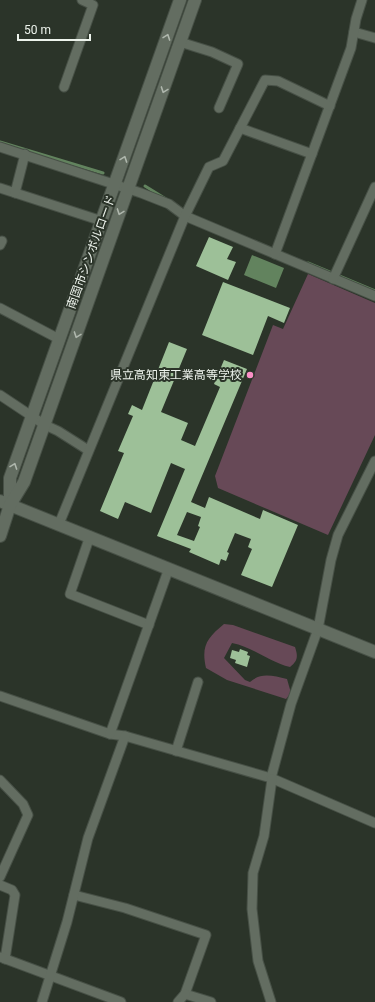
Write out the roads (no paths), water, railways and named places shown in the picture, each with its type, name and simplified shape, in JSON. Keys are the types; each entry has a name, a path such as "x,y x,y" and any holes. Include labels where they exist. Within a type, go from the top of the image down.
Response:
{"street":[{"path":"64,87 93,5 82,0"},
{"name":"南国市シンボルロード","path":"5,503 10,478 180,0"},
{"name":"南国市シンボルロード","path":"5,503 24,482 195,0"},
{"path":"275,254 351,48 362,0"},
{"path":"354,32 375,38"},
{"path":"180,42 212,52 238,64 219,108"},
{"path":"59,524 185,216 209,167 223,161 265,80 278,81 330,106"},
{"path":"240,128 312,154"},
{"path":"0,147 115,184 169,204 185,216 375,296"},
{"path":"15,193 25,154"},
{"path":"333,278 375,187"},
{"path":"0,188 102,221"},
{"path":"0,308 59,339"},
{"path":"0,395 44,425 58,431 88,450"},
{"path":"271,1002 258,961 252,909 253,873 264,836 271,779 290,704 318,629 331,560 338,535 375,461"},
{"path":"0,536 5,503 170,568 375,652"},
{"path":"90,536 70,594 149,625"},
{"path":"110,734 170,568"},
{"path":"176,751 198,682"},
{"path":"0,696 110,734 125,736 271,779 375,823"},
{"path":"42,1002 74,895 88,838 125,736"},
{"path":"0,780 23,804 28,815 0,877"},
{"path":"0,885 12,890 15,895 3,958 121,1002"},
{"path":"74,895 125,908 206,935 185,994 178,1002"},
{"path":"185,994 211,1002"}],"waterway":[{"path":"0,142 103,173"},
{"path":"145,186 166,199"},
{"path":"308,263 375,291"}],"place":[{"name":"県立高知東工業高等学校","path":"250,375"}]}
